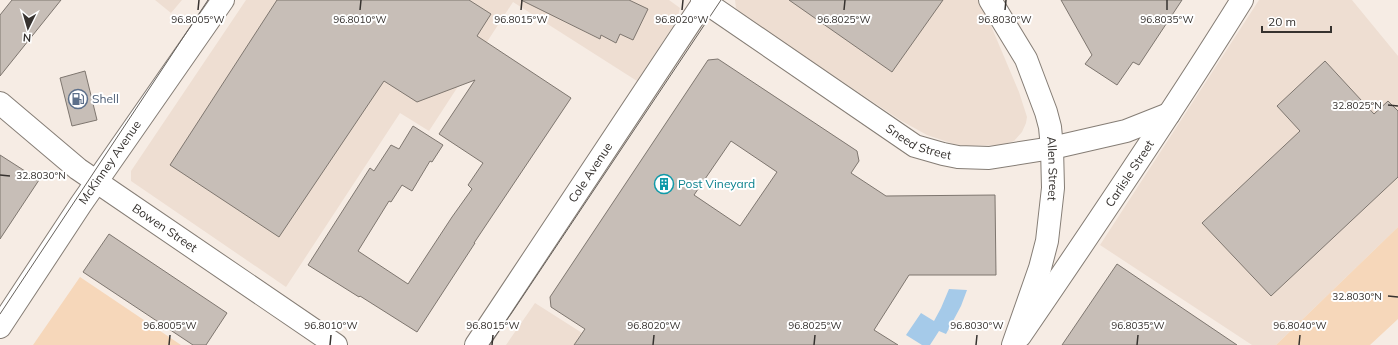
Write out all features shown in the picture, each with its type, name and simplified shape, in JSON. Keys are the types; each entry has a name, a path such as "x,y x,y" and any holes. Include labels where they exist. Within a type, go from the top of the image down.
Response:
{"street":[{"name":"McKinney Avenue","path":"0,328 97,181 223,0"},
{"name":"Sneed Street","path":"704,0 915,146 943,154 958,157 989,158 1052,148 1126,132 1169,114"},
{"name":"Cole Avenue","path":"476,345 704,0"},
{"name":"Allen Street","path":"990,0 1026,59 1046,112 1050,128 1052,148 1053,188 1047,241 1040,268 1013,345"},
{"name":"Carlisle Street","path":"1013,345 1095,227 1242,0"},
{"name":"Bowen Street","path":"0,104 78,169 336,345"}],"shaded area":[{"path":"155,0 182,0 171,13"},
{"path":"246,0 669,0 680,8 677,20 637,81 513,2 429,131 400,113 286,287 131,181 131,171"},
{"path":"735,0 978,0 989,21 1019,92 1027,117 1026,123 1022,132 1014,141 1001,145 966,146 954,144 927,135 900,120 741,14 736,8"},
{"path":"1259,0 1352,0 1398,56 1398,227 1276,345 1252,345 1100,245"},
{"path":"1398,227 1398,319 1370,345 1276,345"},
{"path":"80,277 181,345 33,345"},
{"path":"535,303 601,345 506,345"}],"water":[{"path":"949,289 967,290 961,306 946,334 939,331 930,345 922,345 906,335 921,313 934,321"}],"building":[{"path":"12,0 61,0 0,76 0,15"},
{"path":"277,0 469,0 491,14 477,36 571,98 474,243 417,332 308,265 370,168 374,171 391,145 399,149 413,126 443,145 432,162 430,161 412,191 402,185 391,202 389,201 358,251 408,284 472,189 468,185 483,163 439,134 475,80 417,102 384,81 279,237 170,165"},
{"path":"521,0 629,0 648,9 633,40 620,34 616,43 601,35 600,39"},
{"path":"789,0 943,0 892,72"},
{"path":"1061,0 1182,0 1139,65 1133,62 1117,85 1085,64 1092,55"},
{"path":"718,59 857,151 859,161 851,173 886,196 995,195 996,275 909,275 874,330 898,345 574,345 585,329 551,307 550,297 708,60","holes":["731,141 777,172 740,226 694,195"]},
{"path":"1325,61 1374,114 1388,101 1398,111 1398,177 1271,296 1202,223 1300,131 1277,106"},
{"name":"Shell","path":"85,71 97,120 72,126 60,78"},
{"path":"0,155 39,180 0,239"},
{"path":"109,234 227,313 206,345 193,345 83,272"},
{"path":"1117,264 1237,345 1062,345"}],"tram line":[{"path":"0,314 208,0"},
{"path":"489,345 721,0"}],"place":[{"name":"Shell","path":"78,99"},
{"name":"Post Vineyard","path":"664,184"}]}
